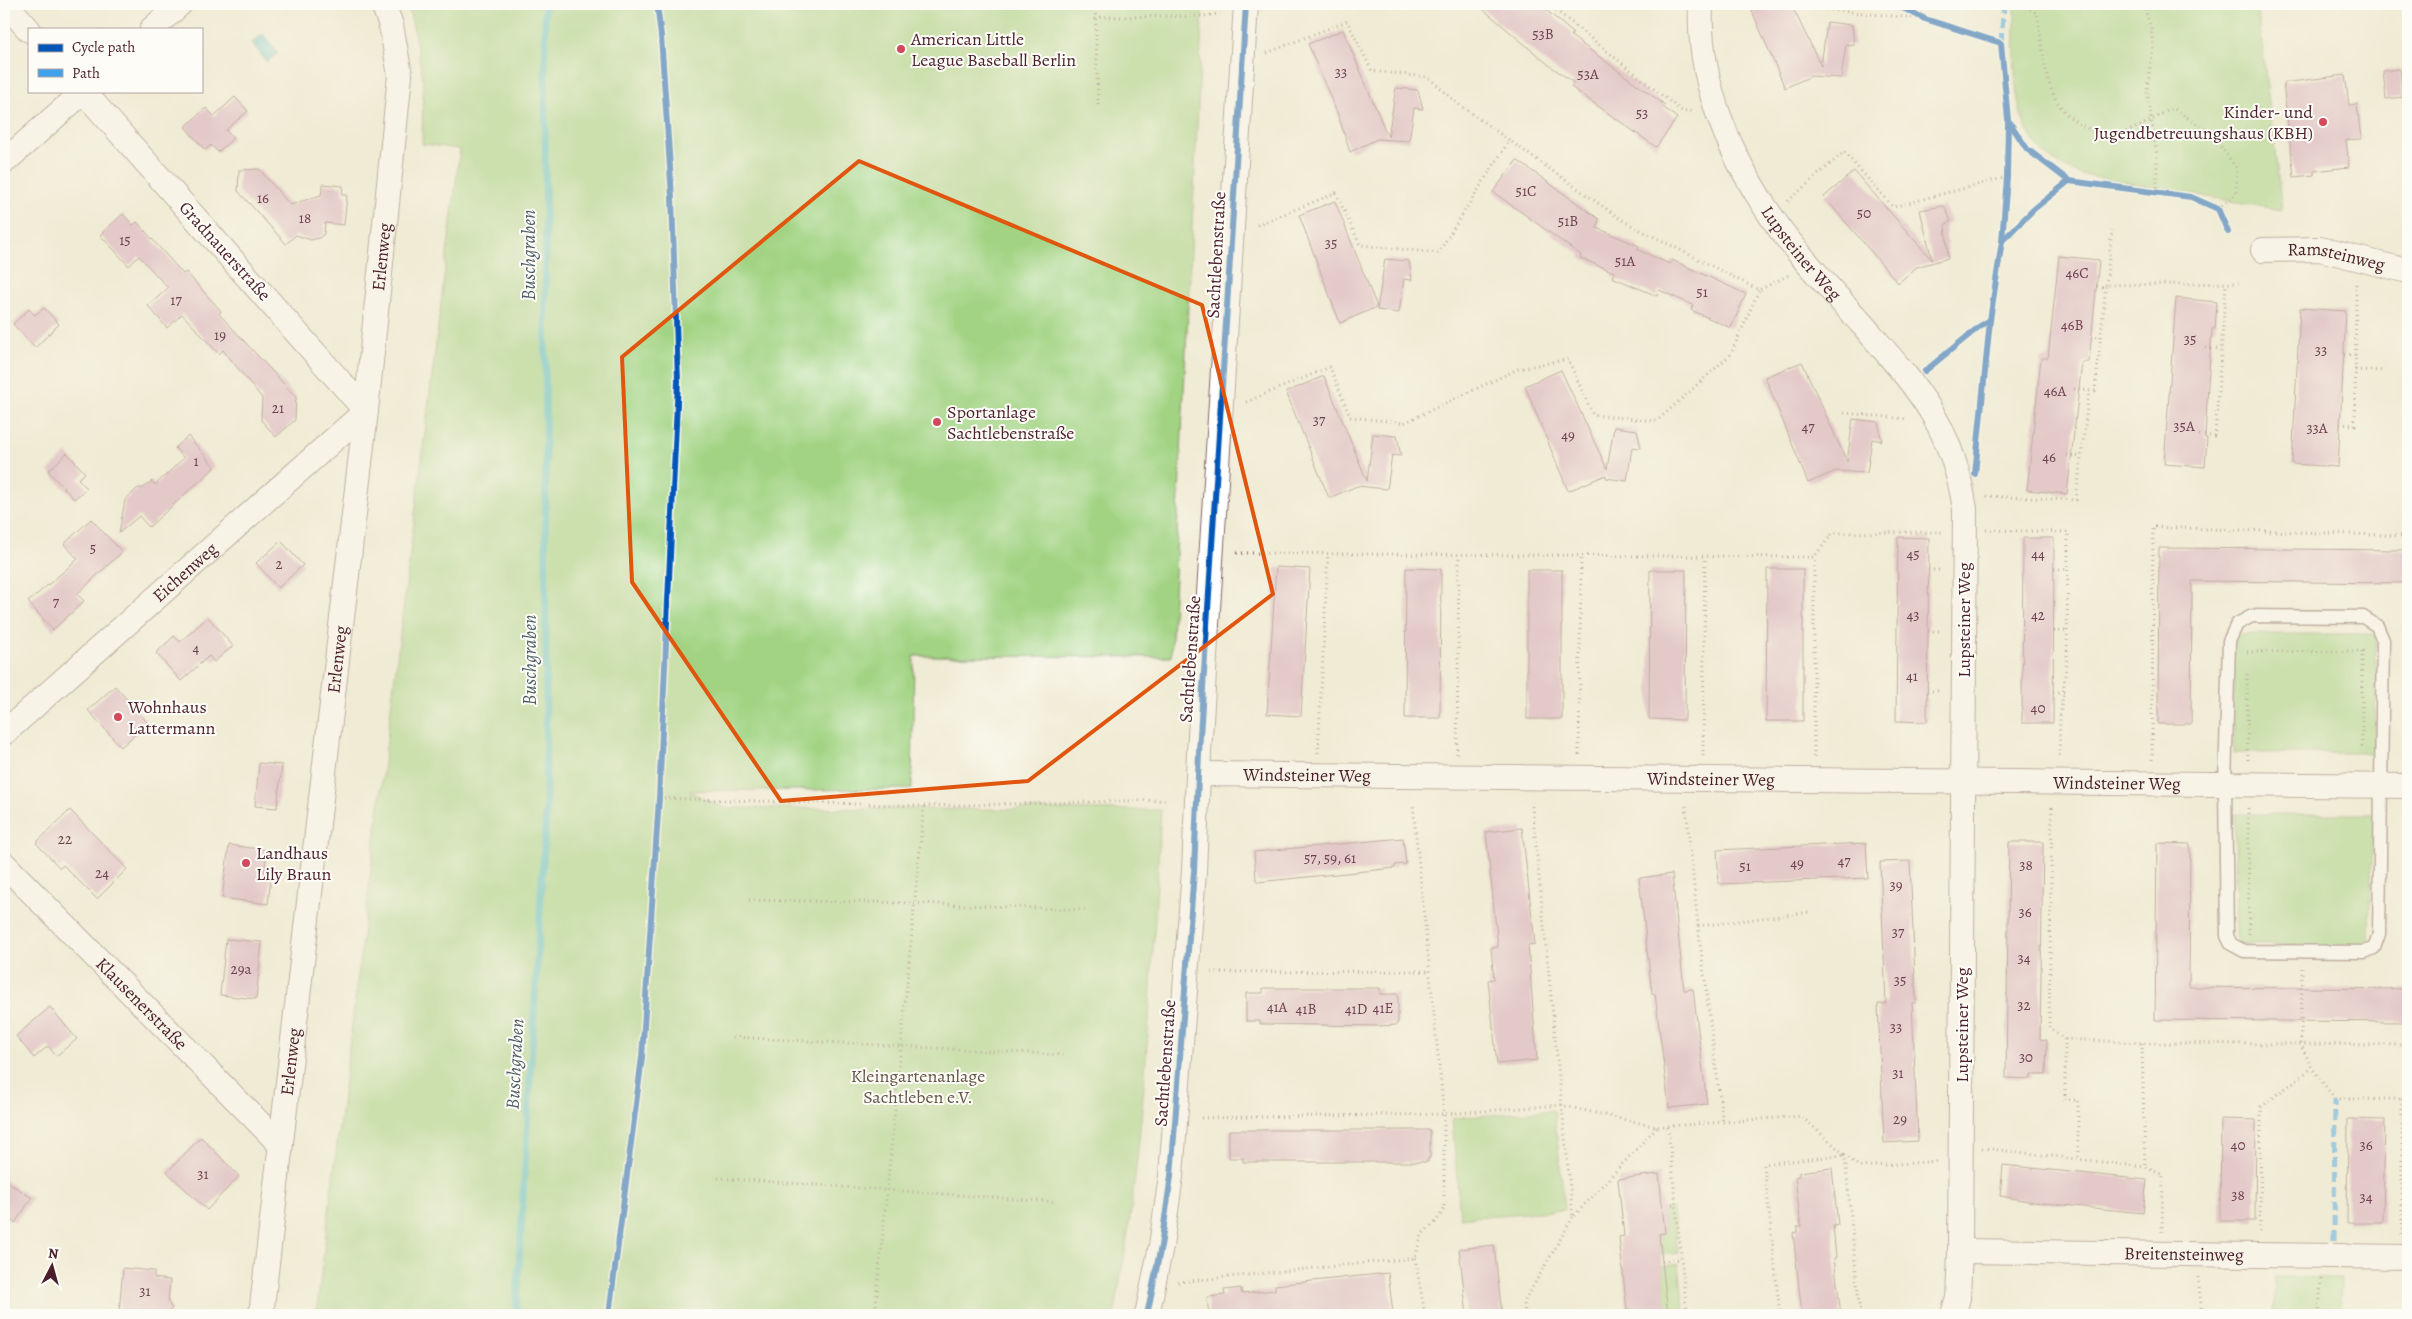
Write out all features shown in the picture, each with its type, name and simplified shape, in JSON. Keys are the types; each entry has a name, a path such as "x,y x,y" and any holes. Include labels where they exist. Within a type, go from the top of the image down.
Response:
{"street":[{"path":"6,4 28,29"},
{"path":"153,28 180,4"},
{"name":"Erlenweg","path":"261,1315 366,411 400,75 391,25 383,4"},
{"name":"Sachtlebenstraße","path":"1147,1315 1161,1246 1171,1176 1194,871 1246,4"},
{"name":"Lupsteiner Weg","path":"1701,4 1701,35 1707,76 1720,119 1743,170 1781,230 1926,401 1940,424 1956,466 1965,509 1960,1251 1958,1298 1953,1315"},
{"path":"4,162 82,92"},
{"name":"Gradnauerstraße","path":"84,92 366,411"},
{"name":"Ramsteinweg","path":"2263,250 2320,249 2408,271"},
{"name":"Eichenweg","path":"4,733 366,411"},
{"name":"Windsteiner Weg","path":"1199,774 2408,786"},
{"name":"Klausenerstraße","path":"4,864 280,1144"},
{"name":"Breitensteinweg","path":"1960,1251 2405,1247"}],"lane":[{"path":"2252,616 2354,616 2363,617 2377,626 2383,640 2382,785 2378,934 2374,948 2365,952 2244,951 2231,944 2227,936 2226,784 2229,641 2237,624 2252,616"}],"path":[{"path":"1095,4 1098,107"},
{"path":"1548,4 1683,112 1697,110"},
{"path":"1798,4 1800,7 1925,19"},
{"path":"2004,5 2023,4 2037,14 2048,80 2055,100 2064,113 2076,123 2100,134 2118,134 2139,127 2173,108 2211,133 2237,169 2236,194 2218,209"},
{"path":"2143,4 2151,27 2152,46 2146,91 2157,156 2157,193"},
{"path":"1096,17 1203,16 1220,14"},
{"path":"1267,53 1347,21 1372,71 1428,77 1458,104 1625,222 1759,290"},
{"path":"1257,225 1336,193 1360,245 1438,253 1509,141"},
{"path":"1784,205 1844,152 1893,207 2007,177"},
{"path":"2074,389 2095,391 2112,230"},
{"path":"1246,402 1330,367 1350,417 1404,423 1518,369 1568,359 1593,415 1657,421 1731,354 1759,290 1795,271"},
{"path":"2340,424 2355,425 2356,276"},
{"path":"2096,286 2240,283"},
{"path":"2199,436 2215,436 2226,284"},
{"path":"2091,337 2101,338"},
{"path":"2206,348 2221,349"},
{"path":"2344,355 2355,355"},
{"path":"2355,370 2385,371"},
{"path":"1978,496 2076,500 2089,391"},
{"path":"1844,413 1910,419"},
{"path":"2067,455 2081,457"},
{"path":"2152,760 2153,527 2408,536"},
{"path":"1979,530 2068,532 2067,631 2058,759"},
{"path":"1814,757 1814,557 1833,533 1947,532"},
{"path":"1237,553 1814,557"},
{"path":"1318,753 1328,554"},
{"path":"1457,755 1459,554"},
{"path":"1579,756 1581,555"},
{"path":"1703,756 1705,556"},
{"path":"2054,569 2068,569"},
{"path":"1928,570 1947,570"},
{"path":"1928,631 1946,631"},
{"path":"2054,631 2067,631"},
{"path":"2247,660 2247,651 2362,651 2362,753"},
{"path":"2247,669 2248,761"},
{"path":"1927,691 1945,692"},
{"path":"2053,692 2064,692"},
{"path":"659,798 924,806 1168,800"},
{"path":"1413,805 1444,1114 1444,1209 1436,1222 1422,1234 1415,1258 1425,1315"},
{"path":"875,1315 924,806"},
{"path":"1532,806 1573,1217"},
{"path":"1686,806 1698,926 1723,1123"},
{"path":"2052,807 2049,1028 2065,1039 2142,1043 2408,1045"},
{"path":"2248,808 2249,942"},
{"path":"749,900 915,903 1086,910"},
{"path":"1698,926 1811,912"},
{"path":"2302,952 2301,1045 2312,1068 2335,1099 2408,1099"},
{"path":"1211,972 1429,971"},
{"path":"733,1037 1063,1055"},
{"path":"2065,1039 2065,1100 2078,1100 2078,1160"},
{"path":"2142,1043 2146,1167"},
{"path":"2260,1241 2261,1107 2312,1068"},
{"path":"2402,1099 2405,1247"},
{"path":"1201,1118 1444,1114 1561,1105 1657,1128 1801,1116 1860,1166 1942,1161"},
{"path":"1525,1315 1524,1302 1573,1217 1657,1128"},
{"path":"1668,1128 1687,1315"},
{"path":"1975,1147 2146,1167 2163,1175 2162,1240"},
{"path":"1780,1315 1764,1164 1845,1155"},
{"path":"1845,1155 1860,1315"},
{"path":"718,1178 1057,1202"},
{"path":"1662,1206 1676,1204"},
{"path":"1178,1282 1415,1258"},
{"path":"1662,1261 1681,1259"},
{"path":"2197,1274 2202,1315"},
{"path":"2319,1315 2321,1274"},
{"path":"700,1312 757,1315"}],"highlighted area":[{"path":"859,161 1202,305 1273,594 1028,781 781,801 632,582 622,357"}],"green space":[{"name":"Kleingartenanlage Sachtleben e.V.","path":"406,4 1203,4 1171,657 914,656 912,789 689,791 724,808 1161,810 1146,1064 1125,1253 1114,1315 316,1315 460,149 422,144 423,78 410,13"},
{"path":"2015,4 2257,4 2282,210 2083,175 2057,163 2038,147 2026,128 2019,105 2016,81"},
{"path":"2233,634 2376,634 2375,753 2234,753"},
{"path":"2235,814 2374,814 2368,947 2236,944"},
{"path":"1554,1110 1565,1210 1460,1218 1452,1118"},
{"path":"1673,1208 1678,1253 1661,1255 1659,1234 1665,1233 1662,1209"},
{"path":"1679,1264 1684,1311 1667,1313 1662,1266"},
{"path":"2275,1277 2341,1278 2340,1315 2273,1315"}],"water":[{"path":"263,34 278,53 267,62 252,43"}],"building":[{"path":"1477,4 1539,4 1573,33 1571,36 1665,105 1663,107 1677,118 1656,147 1571,87 1574,83 1549,65"},
{"path":"1749,4 1791,4 1821,66 1827,22 1852,25 1854,45 1846,44 1841,78 1811,76 1785,88"},
{"path":"1343,30 1388,137 1396,88 1418,90 1423,109 1414,108 1409,141 1377,139 1350,152 1338,115 1308,44"},
{"path":"2400,69 2403,97 2386,99 2383,71"},
{"name":"Kinder- und Jugendbetreuungshaus (KBH)","path":"2345,75 2349,105 2357,104 2361,139 2346,140 2349,167 2314,171 2314,175 2294,177 2283,83"},
{"path":"235,97 248,111 226,130 233,138 218,152 211,145 205,150 185,127 206,108 214,116"},
{"path":"1517,160 1599,219 1597,228 1639,246 1638,250 1670,264 1672,260 1746,294 1731,328 1691,310 1693,305 1659,290 1657,296 1612,277 1614,272 1580,258 1581,255 1493,192"},
{"path":"259,169 290,205 321,195 323,184 343,186 342,195 347,195 344,225 325,223 324,234 319,238 311,240 296,235 286,244 238,191 239,170"},
{"path":"1854,171 1932,260 1920,210 1944,206 1951,221 1945,225 1948,258 1917,267 1898,283 1824,197"},
{"path":"1335,201 1377,307 1340,323 1299,215"},
{"path":"123,214 133,225 137,222 183,274 186,272 221,311 219,314 296,397 295,420 276,437 261,420 262,398 223,350 219,354 182,314 167,328 148,306 168,288 139,256 129,266 100,235"},
{"path":"2059,256 2099,260 2089,362 2082,362 2067,494 2027,490 2041,358 2048,358"},
{"path":"1385,259 1409,261 1412,280 1404,279 1399,313 1377,310"},
{"path":"2176,298 2217,302 2215,329 2212,329 2208,384 2205,467 2164,464"},
{"path":"44,308 59,324 35,348 13,324 29,309 35,315"},
{"path":"2300,308 2346,311 2338,467 2292,464"},
{"path":"1802,362 1847,462 1853,419 1878,422 1882,441 1872,439 1867,473 1836,471 1808,483 1765,377"},
{"path":"1561,370 1607,469 1614,427 1637,430 1641,448 1632,447 1627,481 1606,478 1606,475 1568,491 1525,386"},
{"path":"1324,376 1367,481 1373,434 1397,436 1401,456 1392,455 1387,489 1357,486 1329,498 1286,392"},
{"path":"188,436 215,467 149,527 139,516 119,533 125,500 138,488 143,488 152,481 155,485 184,458 175,448"},
{"path":"67,453 85,473 78,479 87,488 74,499 48,471"},
{"path":"91,519 122,552 77,594 84,601 53,630 28,602 78,559 64,544"},
{"path":"1898,537 1929,538 1927,722 1896,721"},
{"path":"2023,538 2054,538 2053,723 2022,723"},
{"path":"281,541 303,565 278,588 256,563"},
{"path":"2159,548 2408,550 2408,583 2192,581 2191,724 2158,724"},
{"path":"1276,567 1310,569 1301,716 1267,714"},
{"path":"1406,568 1441,569 1440,718 1405,718"},
{"path":"1767,569 1803,569 1803,721 1766,721"},
{"path":"1527,570 1562,570 1562,719 1527,719"},
{"path":"1650,570 1686,570 1685,720 1649,719"},
{"path":"208,617 233,646 214,662 209,656 181,681 156,653 174,636 180,642"},
{"name":"Wohnhaus Lattermann","path":"115,686 148,723 121,747 88,710"},
{"path":"259,763 282,765 277,808 255,806"},
{"path":"70,810 127,869 97,899 63,865 60,868 36,843"},
{"path":"1522,828 1535,944 1528,945 1537,1060 1497,1064 1488,980 1494,979 1491,948 1498,947 1486,832"},
{"path":"1403,838 1406,864 1395,865 1395,868 1258,882 1256,879 1254,852"},
{"path":"2009,842 2043,842 2040,1039 2047,1040 2046,1074 2031,1074 2031,1079 2006,1078"},
{"path":"1866,843 1868,878 1719,884 1717,850"},
{"path":"2157,843 2190,844 2189,987 2408,989 2408,1022 2155,1020"},
{"name":"Landhaus Lily Braun","path":"229,845 267,850 264,876 271,877 268,904 222,898"},
{"path":"1910,861 1916,1003 1912,1003 1918,1141 1884,1143 1878,1004 1886,1004 1880,862"},
{"path":"1672,874 1684,990 1693,989 1707,1104 1669,1108 1655,994 1652,994 1639,878"},
{"path":"226,939 262,942 256,999 220,995"},
{"path":"1263,988 1380,988 1380,994 1398,994 1398,1022 1396,1025 1378,1026 1260,1024 1260,1021 1246,1021 1246,993 1263,993"},
{"path":"50,1007 77,1039 56,1056 48,1046 34,1058 16,1036"},
{"path":"2221,1119 2256,1120 2255,1221 2220,1221"},
{"path":"2348,1119 2385,1120 2383,1223 2347,1223"},
{"path":"1229,1130 1430,1130 1430,1158 1428,1158 1428,1162 1243,1162 1243,1158 1229,1158"},
{"path":"201,1137 239,1176 207,1210 167,1172"},
{"path":"2003,1165 2147,1180 2143,1213 2034,1202 2000,1196"},
{"path":"1832,1168 1838,1225 1833,1226 1836,1257 1834,1258 1841,1315 1802,1315 1793,1233 1797,1232 1797,1227 1801,1227 1795,1177 1799,1176 1799,1172"},
{"path":"1659,1174 1665,1233 1659,1234 1668,1315 1631,1315 1631,1309 1627,1310 1619,1237 1624,1236 1618,1179"},
{"path":"4,1180 32,1198 15,1223 4,1216"},
{"path":"1494,1245 1502,1315 1467,1315 1459,1249"},
{"path":"123,1268 154,1271 154,1278 170,1280 168,1302 172,1309 163,1315 119,1312"},
{"path":"1388,1273 1393,1313 1375,1315 1209,1315 1207,1297 1225,1295 1224,1290 1241,1288 1242,1294 1275,1290 1275,1285"}],"waterway":[{"name":"Buschgraben","path":"516,1315 546,812 545,4"}],"marked path":[{"path":"2001,43 2004,4"},
{"path":"2334,1241 2335,1099"}],"cycle path":[{"path":"609,1315 642,1057 659,798 678,381 672,197 661,36 657,4"},
{"path":"1147,1315 1161,1246 1171,1176 1194,871 1199,752 1246,4"},
{"path":"1895,4 1925,19 2001,43 2008,120 2027,149 2069,181 2191,197 2218,209 2228,232"},
{"path":"1975,474 1990,320 2002,241 2007,177 2008,121"},
{"path":"2002,241 2034,209 2069,181"},
{"path":"1925,371 1990,320"}],"place":[{"name":"American Little League Baseball Berlin","path":"901,49"},
{"name":"Kinder- und Jugendbetreuungshaus (KBH)","path":"2323,122"},
{"name":"Sportanlage Sachtlebenstraße","path":"937,422"},
{"name":"Wohnhaus Lattermann","path":"118,717"},
{"name":"Landhaus Lily Braun","path":"246,863"}]}
